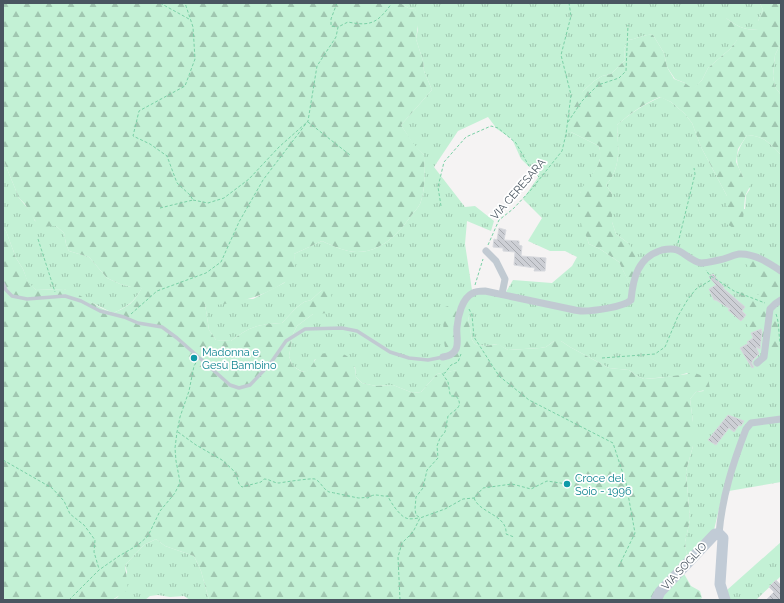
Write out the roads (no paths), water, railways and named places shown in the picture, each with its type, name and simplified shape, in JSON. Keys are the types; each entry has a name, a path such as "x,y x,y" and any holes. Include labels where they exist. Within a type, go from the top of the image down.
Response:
{"street":[{"path":"443,357 451,355 456,348 457,325 464,301 472,293 485,291 583,311 611,307 628,303 631,300 637,271 642,262 651,254 669,249 676,249 692,260 702,263 723,259 738,254 749,254 764,260 781,271"},
{"path":"486,251 496,261 505,278 502,294"},
{"path":"757,363 764,357 770,309 781,300"},
{"path":"719,534 726,487 746,428 751,424 758,422 770,422 781,419"},
{"name":"VIA SOGLIO","path":"656,600 660,592 715,534 719,534 723,538 720,584 725,600"}],"lane":[{"path":"3,284 12,296 27,299 66,296 81,301 100,311 138,323 162,327 177,338 230,385 239,388 250,385 270,364 286,341 305,329 342,328 357,331 390,352 409,358 428,360 443,357"}],"place":[{"name":"Madonna e Gesù Bambino","path":"194,358"},
{"name":"Croce del Soio - 1996","path":"567,484"}]}
